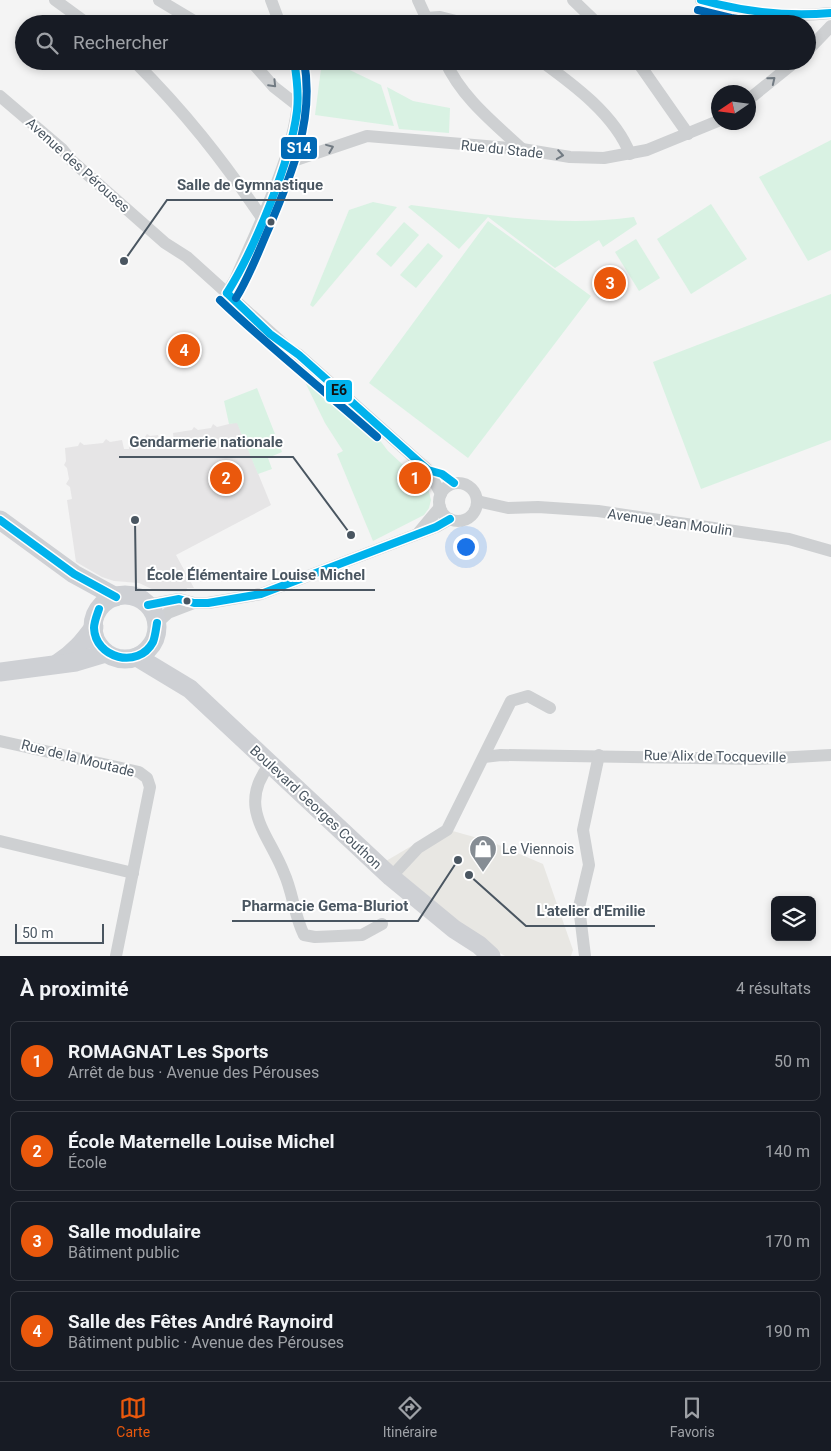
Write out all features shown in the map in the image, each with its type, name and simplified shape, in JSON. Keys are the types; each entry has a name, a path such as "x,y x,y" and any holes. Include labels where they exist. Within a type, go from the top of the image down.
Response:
{"main road":[{"path":"0,520 74,574 116,597"},
{"path":"54,665 70,656 83,642 96,618 106,602 116,597 133,596 148,605 157,623 153,643 137,657 116,658 106,653 99,646 96,618 74,574"},
{"name":"Boulevard Georges Couthon","path":"153,643 180,682"},
{"path":"0,672 76,662 106,653"},
{"name":"Boulevard Georges Couthon","path":"137,657 180,682 392,878 454,929 479,945 491,956"},
{"name":"Boulevard Georges Couthon","path":"454,929 473,953"}],"street":[{"path":"55,0 76,15"},
{"path":"159,0 184,15"},
{"path":"271,0 277,15"},
{"path":"418,0 424,15"},
{"path":"573,0 589,15"},
{"path":"700,0 736,10 758,13 831,14"},
{"path":"816,42 831,26"},
{"path":"143,70 181,109 213,147 262,218"},
{"path":"259,70 274,87 297,105"},
{"path":"227,293 235,280 284,164 294,128 297,105 298,84 296,70"},
{"path":"449,70 454,80 474,105 522,149"},
{"path":"553,70 571,83 600,111 625,140 630,154"},
{"path":"643,70 688,134"},
{"path":"756,94 785,70"},
{"name":"Avenue des Pérouses","path":"0,96 62,149 71,160 165,243 187,257 250,315 299,355 428,470 442,474 454,483"},
{"name":"Rue du Stade","path":"284,164 367,136 522,149 570,157 604,158 647,150 711,124"},
{"name":"Avenue des Pérouses","path":"428,470 440,500"},
{"path":"157,623 168,613 194,603 231,600 276,590 436,527 450,519 457,521 470,517 476,510 476,494 467,485 454,483 444,489 440,500 417,534"},
{"path":"440,500 450,519"},
{"name":"Avenue Jean Moulin","path":"477,500 508,508"},
{"name":"Avenue Jean Moulin","path":"470,517 508,508 538,507 598,511 789,539 831,551"},
{"path":"148,605 179,599 194,603"},
{"path":"392,878 418,848 447,830 511,701 528,696 550,708"},
{"name":"Rue de la Moutade","path":"0,741 139,772 147,778 150,787 116,956"},
{"name":"Rue Alix de Tocqueville","path":"484,757 502,755 599,755 756,759 831,755"},
{"path":"585,956 579,907 589,865 583,830 599,755"},
{"path":"270,764 260,780 255,801 257,821 284,871 296,920 304,935 315,937 362,934 382,924"},
{"path":"0,841 133,873"}],"shaded area":[{"path":"237,422 271,505 176,555 194,588 187,588 186,592 156,591 139,583 114,581 102,577 76,562 67,500 72,499 70,487 66,484 69,479 67,468 64,465 66,461 65,448 78,446 80,442 84,445 103,443 106,439 110,442 122,440 124,449 129,449 129,446 138,444 138,438 145,437 147,434 150,436 158,435 159,444 168,440 169,443 174,443 173,433 192,430 194,427 198,430 211,428 213,424 217,427"},
{"path":"442,828 492,842 543,864 573,950 571,956 505,956 489,947 386,861"}],"green space":[{"path":"321,70 350,70 381,85 394,126 315,115"},
{"path":"387,87 413,101 450,108 449,133 399,129"},
{"path":"831,140 831,250 808,261 759,177"},
{"path":"373,202 397,207 313,307 310,305 349,210"},
{"path":"711,204 747,259 691,294 657,239"},
{"path":"411,205 494,216 550,220 606,220 634,217 637,224 603,247 599,240 555,268 488,217 459,249 408,207"},
{"path":"488,221 591,296 468,458 369,383"},
{"path":"404,222 419,235 391,267 376,254"},
{"path":"636,239 660,278 639,291 615,252"},
{"path":"428,243 443,256 416,288 400,275"},
{"path":"831,294 831,440 701,489 653,362"},
{"path":"312,378 372,430 388,451 428,488 431,500 429,508 424,515 373,541 337,454 343,451 325,423 306,384"},
{"path":"257,388 282,452 268,458 272,469 258,474 237,423 229,424 224,401"}],"transit line":[{"name":"E6","path":"701,0 733,8 781,14 831,13"},
{"name":"S14","path":"698,10 719,15"},
{"name":"E6","path":"227,293 238,275 270,205 287,154 298,104 295,70"},
{"name":"S14","path":"236,298 277,210 299,147 306,105 305,70"},
{"name":"E6","path":"227,293 270,334 299,355 428,470 442,474 454,483"},
{"name":"S14","path":"220,300 377,437"},
{"name":"E6","path":"148,605 179,599 194,603 208,603 261,594 436,527 450,519"},
{"name":"E6","path":"0,520 74,574 116,597"},
{"name":"E6","path":"99,609 94,626 96,638 102,647 118,657 138,656 146,651 153,642 157,623"}],"place":[{"name":"Salle de Gymnastique","path":"124,261"},
{"name":"Salle modulaire","path":"610,283"},
{"name":"Salle des Fêtes André Raynoird","path":"184,350"},
{"name":"École Maternelle Louise Michel","path":"226,478"},
{"name":"ROMAGNAT Les Sports","path":"415,478"},
{"name":"École Élémentaire Louise Michel","path":"135,520"},
{"name":"Gendarmerie nationale","path":"351,535"},
{"name":"Pharmacie Gema-Bluriot","path":"458,860"},
{"name":"Le Viennois","path":"483,873"},
{"name":"L'atelier d'Emilie","path":"469,875"}]}
